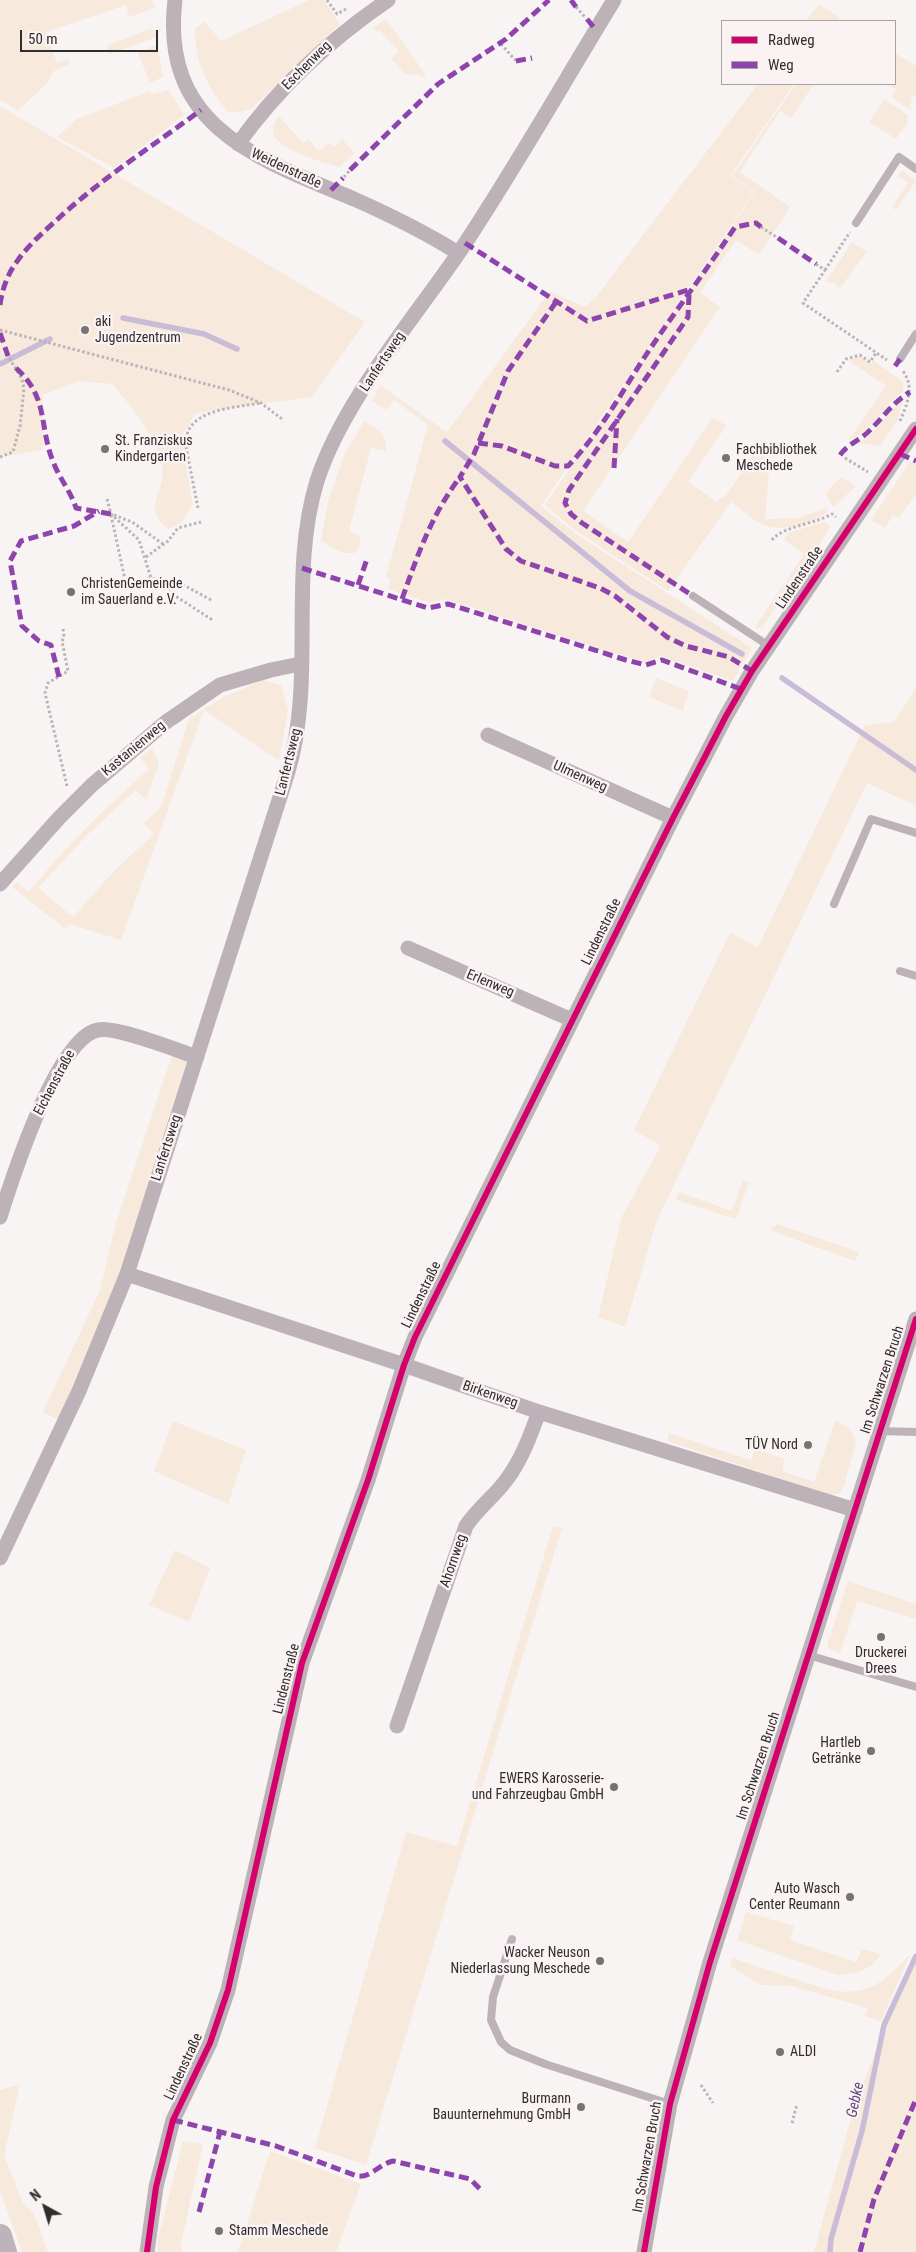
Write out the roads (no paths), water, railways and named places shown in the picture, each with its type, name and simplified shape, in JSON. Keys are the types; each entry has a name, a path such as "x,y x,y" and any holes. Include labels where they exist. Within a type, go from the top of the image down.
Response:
{"main road":[{"path":"0,2236 5,2252"}],"street":[{"name":"Weidenstraße","path":"174,0 174,43 177,65 183,82 201,110 238,144 276,166 424,232 458,253"},
{"name":"Eschenweg","path":"238,144 258,116 335,38 388,0"},
{"name":"Lanfertsweg","path":"0,1558 6,1529 79,1391 127,1274 293,755 300,713 302,568 311,509 320,472 334,440 355,404 458,253 614,0"},
{"name":"Lindenstraße","path":"147,2252 156,2187 172,2120 210,2042 228,1990 302,1663 368,1480 404,1365 427,1310 495,1179 672,818 726,716 769,646 916,429"},
{"name":"Kastanienweg","path":"1,880 72,805 141,742 198,698 220,685 247,676 300,664"},
{"name":"Ulmenweg","path":"488,735 672,818"},
{"name":"Erlenweg","path":"408,948 572,1020"},
{"name":"Eichenstraße","path":"0,1217 20,1152 64,1060 82,1036 99,1029 114,1031 197,1057"},
{"name":"Birkenweg","path":"127,1274 404,1365 539,1412 855,1510"},
{"name":"Im Schwarzen Bruch","path":"644,2252 670,2104 716,1941 916,1319"},
{"name":"Ahornweg","path":"398,1726 466,1526 477,1510 507,1480 517,1465 539,1412"}],"lane":[{"path":"856,223 899,157 916,169"},
{"path":"897,362 916,334"},
{"path":"693,596 769,646"},
{"path":"834,904 871,819 916,833"},
{"path":"900,971 916,976"},
{"path":"879,1431 916,1432"},
{"path":"808,1655 916,1687"},
{"path":"512,1939 493,1998 492,2020 501,2042 510,2050 545,2064 670,2104"}],"waterway":[{"path":"123,318 204,334 237,349"},
{"path":"0,364 50,339"},
{"path":"445,441 630,591 742,654"},
{"path":"782,678 916,770"},
{"name":"Gebke","path":"830,2252 831,2239 862,2131 884,2025 916,1956"}],"place":[{"name":"aki Jugendzentrum","path":"85,330"},
{"name":"St. Franziskus Kindergarten","path":"105,449"},
{"name":"Fachbibliothek Meschede","path":"726,458"},
{"name":"ChristenGemeinde im Sauerland e.V.","path":"71,592"},
{"name":"TÜV Nord","path":"808,1445"},
{"name":"Druckerei Drees","path":"881,1637"},
{"name":"Hartleb Getränke","path":"871,1751"},
{"name":"EWERS Karosserie- und Fahrzeugbau GmbH","path":"614,1787"},
{"name":"Auto Wasch Center Reumann","path":"850,1897"},
{"name":"Wacker Neuson Niederlassung Meschede","path":"600,1961"},
{"name":"ALDI","path":"780,2052"},
{"name":"Burmann Bauunternehmung GmbH","path":"581,2107"},
{"name":"Stamm Meschede","path":"219,2231"}]}
